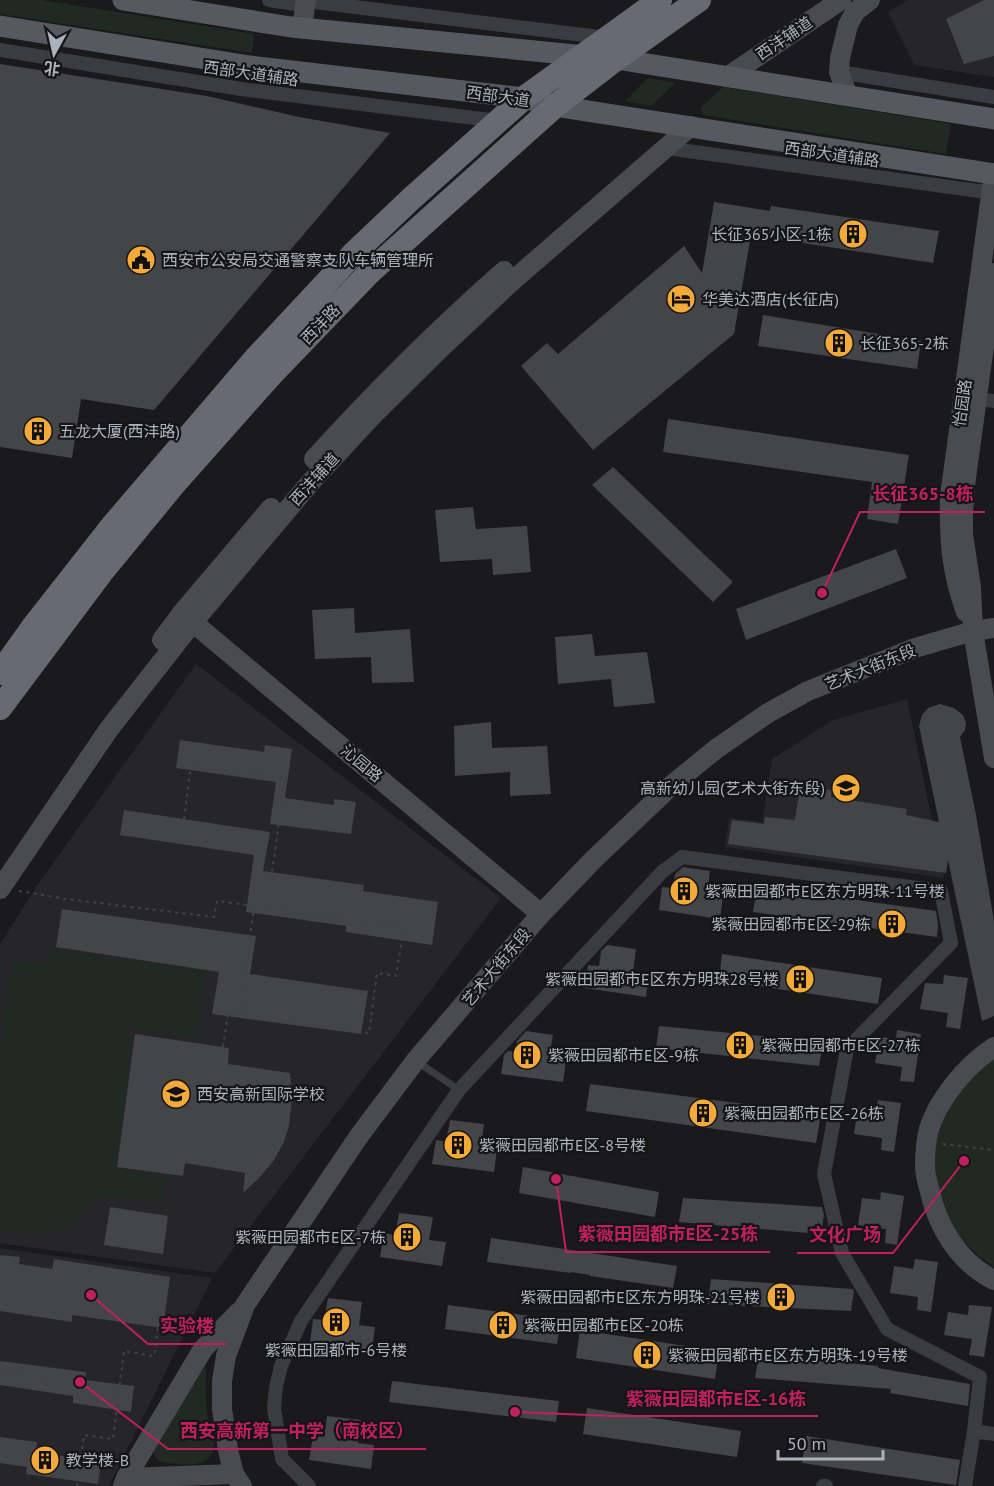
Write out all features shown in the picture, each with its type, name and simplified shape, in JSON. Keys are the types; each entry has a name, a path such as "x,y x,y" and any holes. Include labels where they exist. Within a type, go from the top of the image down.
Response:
{"highway":[{"name":"西沣路","path":"0,708 101,573 175,483 270,376 370,272 555,106 660,0"},
{"name":"西沣路","path":"0,674 33,627 113,525 255,359 354,253 524,98 582,56 612,48 699,0"}],"main road":[{"path":"123,0 296,28 582,56"},
{"name":"西部大道","path":"0,26 250,66 524,98 555,106 682,125 993,181"},
{"path":"612,48 727,77 994,119"}],"street":[{"path":"269,0 300,1 612,48"},
{"name":"西沣辅道","path":"727,77 841,0"},
{"path":"848,96 839,72 840,58 848,25 855,12 870,0"},
{"path":"296,28 300,1"},
{"name":"西部大道辅路","path":"0,50 241,89 498,121"},
{"path":"839,72 994,97"},
{"name":"西沣辅道","path":"0,868 104,716 188,617 310,483 381,407 443,346 510,283 666,148 682,125"},
{"name":"西沣辅道","path":"9,890 109,729 241,542 349,420 478,294 682,125"},
{"name":"西部大道辅路","path":"666,148 993,181"},
{"name":"怡园路","path":"973,631 958,590 951,555 950,496 993,181"},
{"name":"怡园路","path":"994,273 985,400 965,485 963,535 971,587 973,631 994,758"},
{"name":"沁园路","path":"188,617 541,914"},
{"name":"艺术大街东段","path":"238,1480 228,1450 222,1381 226,1356 245,1305 359,1136 416,1060 541,914 594,859 673,784 716,749 768,713 808,692 915,648 973,631 994,628"},
{"path":"309,1486 282,1459 274,1408 281,1366 301,1321 459,1090 662,872 682,857 941,891 951,943 847,1049 824,1174 842,1253 887,1329 981,1377 965,1486"},
{"path":"994,1047 978,1058 947,1093 929,1128 924,1167 932,1204 952,1245 969,1262 994,1280"},
{"path":"125,1482 203,1349 245,1305"},
{"path":"974,1431 994,1434"},
{"path":"125,1482 238,1480"}],"lane":[{"path":"416,1060 459,1090"}],"path":[{"path":"184,819 191,765 285,778 267,908"},
{"path":"9,890 214,917 217,901 404,927 396,976 377,973 369,1032 228,1013 223,1047"},
{"path":"240,1015 254,906"},
{"path":"943,1144 994,1150"},
{"path":"77,1486 84,1435 112,1439 124,1351 154,1356 158,1328"},
{"path":"0,1371 80,1383 81,1392 118,1397"}],"shaded area":[{"path":"0,0 42,0 254,34 252,53 0,14"},
{"path":"908,0 994,0 994,77 914,65 888,12"},
{"path":"648,78 675,83 651,106 625,101"},
{"path":"723,87 951,124 946,154 703,115 701,107"},
{"name":"西安高新国际学校","path":"196,664 501,898 215,1273 0,1243 0,944 37,886"},
{"name":"高新幼儿园(艺术大街东段)","path":"907,699 944,878 725,847 729,818 762,822 772,759 833,720"},
{"path":"49,949 204,971 196,1036 125,1027 125,1031 133,1032 116,1169 166,1177 162,1203 110,1196 99,1197 80,1217 65,1227 47,1233 29,1234 0,1229 0,1051 13,961 46,965"},
{"path":"994,1057 994,1267 963,1241 948,1222 933,1174 938,1126 966,1081"},
{"path":"0,1248 212,1278 109,1486 0,1486"},
{"path":"206,1364 206,1405 214,1444 212,1453 201,1463 184,1465 159,1462 153,1452"}],"building":[{"path":"984,0 994,0 994,56 964,64 946,19"},
{"name":"西安市公安局交通警察支队车辆管理所","path":"0,64 207,96 299,117 390,133 154,410 81,399 72,458 0,447"},
{"name":"华美达酒店(长征店)","path":"714,202 770,211 771,206 939,231 933,263 751,235 734,334 593,450 521,366 547,343 558,354 684,246 702,273"},
{"name":"长征365-2栋","path":"763,315 921,341 917,369 758,346"},
{"path":"668,419 909,455 898,524 867,519 872,482 663,452"},
{"path":"613,467 733,582 713,602 592,485"},
{"path":"473,507 476,529 527,526 531,572 493,575 492,559 440,562 435,510"},
{"path":"896,549 907,578 746,640 736,609"},
{"path":"354,608 355,633 410,629 414,682 372,683 371,657 315,659 312,610"},
{"path":"592,634 595,656 647,652 655,703 614,707 611,679 558,684 555,637"},
{"path":"940,704 954,708 963,715 966,723 965,730 960,737 994,921 994,1016 982,1021 948,860 946,873 728,844 732,820 764,824 765,817 795,820 800,787 832,790 831,797 907,809 906,815 939,822 919,726 922,715 928,708"},
{"path":"491,722 492,748 547,746 551,794 510,796 510,772 455,776 454,726"},
{"path":"180,740 264,752 265,745 292,749 285,798 334,805 334,799 356,802 351,834 270,824 276,782 176,768"},
{"path":"124,810 270,832 263,871 364,885 363,891 438,902 432,945 346,932 346,926 246,912 254,855 120,835"},
{"name":"紫薇田园都市E区东方明珠-11号楼","path":"683,867 710,871 707,894 723,896 720,919 659,910 662,887 673,888 675,874"},
{"name":"紫薇田园都市E区-29栋","path":"757,886 936,911 937,937 753,912"},
{"path":"62,909 256,936 250,974 368,991 361,1034 212,1014 219,972 56,947"},
{"path":"607,945 636,949 633,972 649,974 646,997 585,988 588,965 599,966 601,951"},
{"name":"紫薇田园都市E区东方明珠28号楼","path":"722,954 882,978 878,1004 719,980"},
{"path":"944,975 968,978 960,1029 946,1027 948,1013 920,1009 925,983 943,984"},
{"name":"紫薇田园都市E区-27栋","path":"659,1026 823,1042 819,1066 656,1048"},
{"path":"897,1030 921,1034 914,1082 900,1081 902,1067 875,1063 880,1037 896,1039"},
{"name":"紫薇田园都市E区-9栋","path":"526,1031 553,1035 549,1057 566,1060 563,1082 501,1074 504,1055 508,1051 515,1052 517,1041"},
{"path":"135,1034 229,1048 228,1064 290,1073 291,1108 284,1142 274,1160 243,1193 245,1173 185,1163 183,1176 117,1167"},
{"name":"紫薇田园都市E区-26栋","path":"590,1084 821,1114 816,1143 586,1111"},
{"path":"878,1100 901,1103 894,1152 881,1150 882,1138 854,1134 858,1107 876,1109"},
{"name":"紫薇田园都市E区-8号楼","path":"450,1120 484,1124 481,1147 497,1150 494,1172 432,1164 436,1140 446,1142"},
{"path":"523,1167 659,1192 655,1217 519,1193"},
{"path":"881,1192 904,1196 897,1245 885,1243 886,1229 858,1225 862,1198 880,1200"},
{"path":"683,1198 822,1207 824,1215 821,1234 679,1222"},
{"path":"110,1207 168,1216 163,1254 104,1245"},
{"name":"紫薇田园都市E区-7栋","path":"399,1213 433,1217 429,1240 446,1242 442,1266 380,1257 384,1233 395,1235"},
{"path":"491,1238 677,1266 673,1288 487,1262"},
{"path":"0,1255 20,1257 19,1264 52,1269 54,1259 170,1277 163,1328 72,1315 72,1322 0,1311"},
{"path":"915,1259 938,1262 931,1312 917,1310 918,1297 890,1293 894,1266 913,1269"},
{"name":"紫薇田园都市E区东方明珠-21号楼","path":"711,1279 853,1289 851,1311 708,1304"},
{"name":"紫薇田园都市-6号楼","path":"328,1298 362,1302 359,1325 375,1327 372,1350 310,1342 313,1319 324,1320"},
{"name":"紫薇田园都市E区-20栋","path":"448,1305 561,1320 557,1344 445,1329"},
{"path":"969,1305 992,1307 984,1357 969,1355 972,1339 944,1335 948,1312 968,1315"},
{"name":"紫薇田园都市E区东方明珠-19号楼","path":"580,1330 719,1351 715,1379 576,1358"},
{"path":"759,1355 878,1366 878,1368 970,1384 968,1406 890,1393 891,1389 755,1378"},
{"path":"0,1361 86,1372 85,1380 134,1386 131,1412 73,1403 73,1396 0,1385"},
{"path":"392,1381 559,1401 556,1422 389,1402"},
{"path":"587,1408 741,1431 737,1457 583,1434"},
{"path":"327,1416 361,1420 358,1443 374,1445 371,1469 309,1460 313,1436 324,1437"},
{"path":"806,1436 960,1460 956,1485 802,1463"},
{"name":"教学楼-B","path":"0,1437 37,1442 36,1452 101,1462 98,1484 26,1474 27,1467 0,1463"}],"place":[{"name":"长征365小区-1栋","path":"853,234"},
{"name":"西安市公安局交通警察支队车辆管理所","path":"141,260"},
{"name":"华美达酒店(长征店)","path":"681,299"},
{"name":"长征365-2栋","path":"839,343"},
{"name":"五龙大厦(西沣路)","path":"38,431"},
{"name":"长征365-8栋","path":"822,593"},
{"name":"高新幼儿园(艺术大街东段)","path":"846,788"},
{"name":"紫薇田园都市E区东方明珠-11号楼","path":"684,891"},
{"name":"紫薇田园都市E区-29栋","path":"892,924"},
{"name":"紫薇田园都市E区东方明珠28号楼","path":"800,979"},
{"name":"紫薇田园都市E区-27栋","path":"740,1045"},
{"name":"紫薇田园都市E区-9栋","path":"527,1055"},
{"name":"西安高新国际学校","path":"176,1094"},
{"name":"紫薇田园都市E区-26栋","path":"703,1113"},
{"name":"紫薇田园都市E区-8号楼","path":"458,1145"},
{"name":"文化广场","path":"964,1161"},
{"name":"紫薇田园都市E区-25栋","path":"556,1179"},
{"name":"紫薇田园都市E区-7栋","path":"407,1237"},
{"name":"实验楼","path":"91,1295"},
{"name":"紫薇田园都市E区东方明珠-21号楼","path":"781,1297"},
{"name":"紫薇田园都市-6号楼","path":"336,1322"},
{"name":"紫薇田园都市E区-20栋","path":"503,1325"},
{"name":"紫薇田园都市E区东方明珠-19号楼","path":"647,1355"},
{"name":"西安高新第一中学（南校区）","path":"80,1382"},
{"name":"紫薇田园都市E区-16栋","path":"515,1412"},
{"name":"教学楼-B","path":"45,1460"}]}
